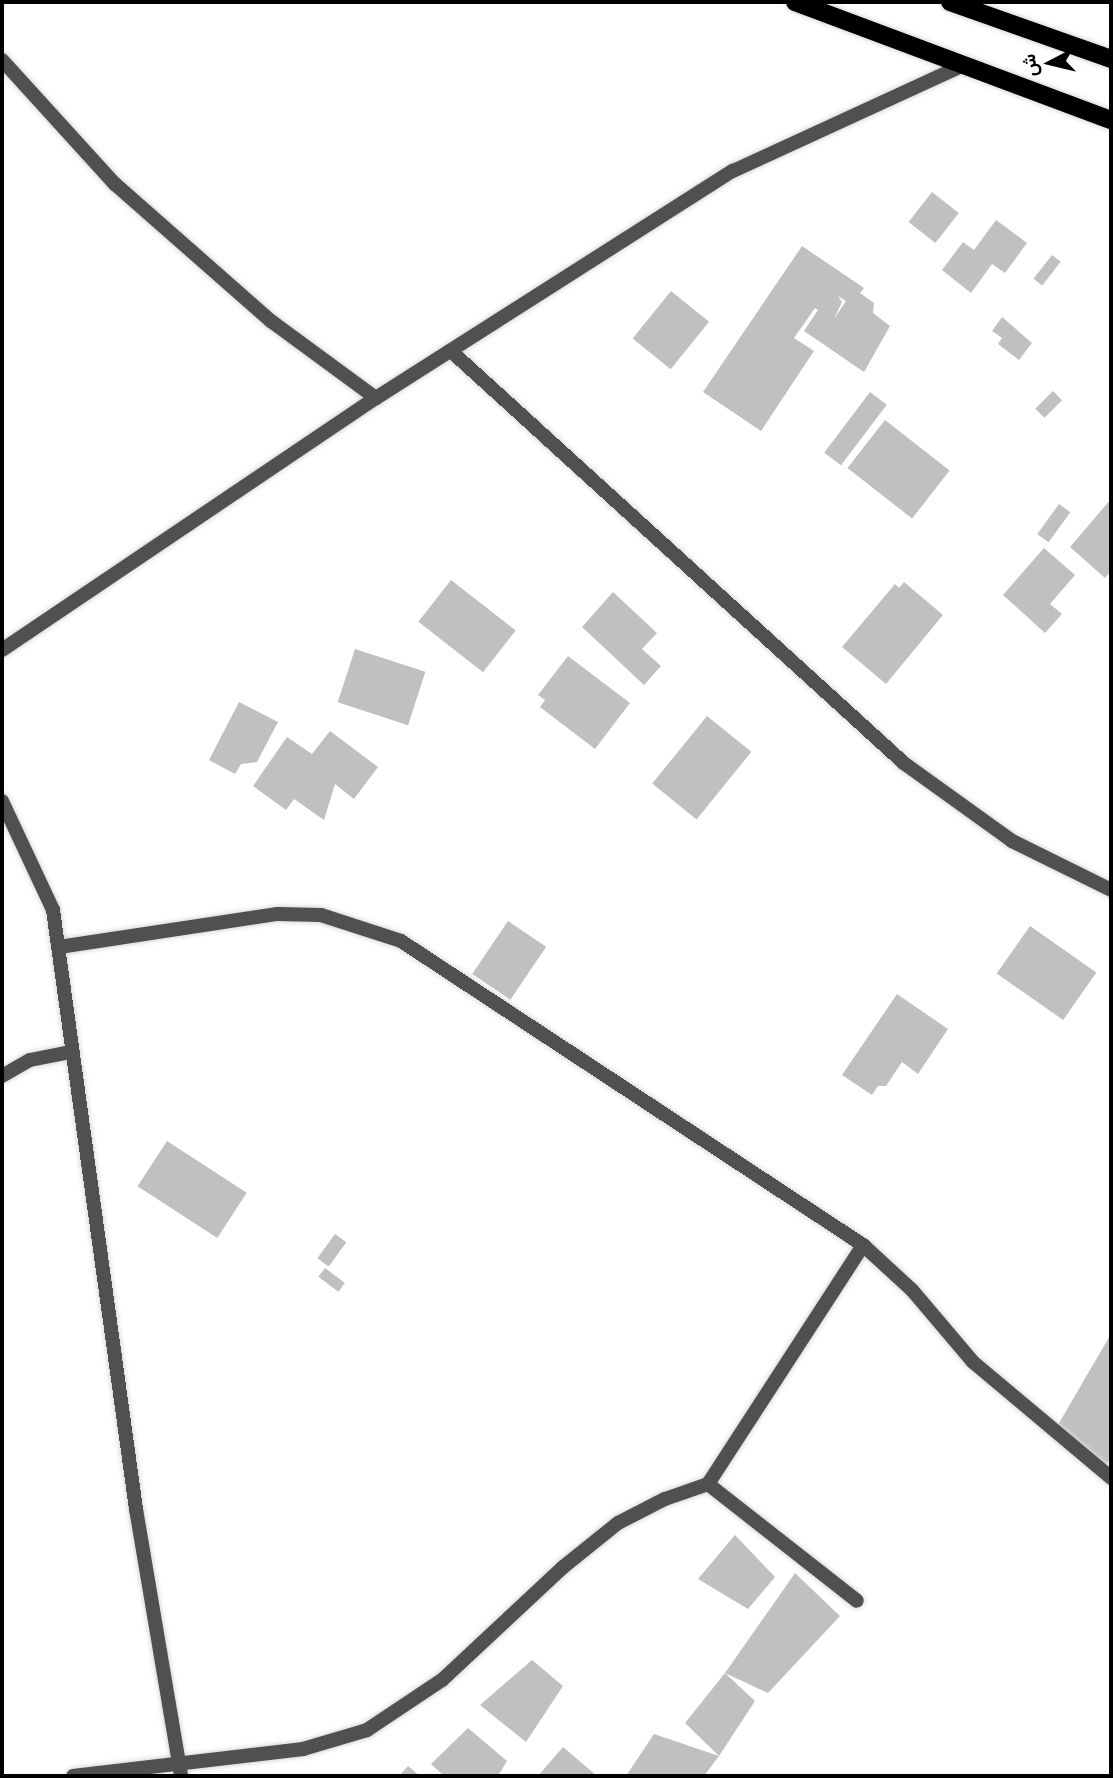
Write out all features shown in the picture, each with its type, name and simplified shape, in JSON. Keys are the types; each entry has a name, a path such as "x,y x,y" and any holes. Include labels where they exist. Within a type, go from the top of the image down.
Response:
{"main road":[{"path":"795,2 1111,120"},
{"path":"950,2 1111,59"}],"street":[{"path":"2,60 116,184 271,321 376,398"},
{"path":"2,650 376,398 733,171 963,65"},
{"path":"452,352 905,764 1012,841 1111,890"},
{"path":"2,801 53,910 71,1052 179,1771"},
{"path":"59,947 278,915 321,915 363,926 401,941 863,1245 912,1290 973,1362 1111,1478"},
{"path":"2,1076 30,1060 71,1052"},
{"path":"73,1776 179,1771 303,1749 368,1730 442,1680 562,1568 618,1523 665,1499 708,1484 863,1245"},
{"path":"708,1484 857,1601"}],"building":[{"path":"932,192 959,213 935,243 909,222"},
{"path":"996,220 1027,243 1005,273 992,264 971,293 942,270 963,242 974,250"},
{"path":"802,246 864,288 860,293 874,303 873,313 890,326 864,372 804,331 818,310 815,308 794,338 814,351 761,431 703,392","holes":["838,296 846,301 834,319 842,302"]},
{"path":"1052,255 1061,262 1042,285 1034,279"},
{"path":"671,291 709,322 671,369 633,338"},
{"path":"1002,317 1032,343 1019,360 998,344 1002,338 992,331"},
{"path":"1053,391 1062,400 1045,418 1035,409"},
{"path":"870,392 887,405 841,465 824,453"},
{"path":"885,420 950,470 912,519 847,468"},
{"path":"1111,499 1111,571 1105,578 1070,547"},
{"path":"1059,504 1070,512 1049,542 1037,534"},
{"path":"1044,548 1075,575 1050,604 1062,614 1045,633 1003,595"},
{"path":"451,580 516,630 483,672 418,622"},
{"path":"904,582 943,615 886,684 842,647 895,584 899,588"},
{"path":"613,592 657,633 642,649 661,666 644,685 582,627"},
{"path":"355,649 425,672 408,725 338,702"},
{"path":"568,656 630,703 595,749 540,707 545,700 538,695"},
{"path":"239,702 278,722 257,762 241,764 235,774 209,760"},
{"path":"707,716 751,752 697,819 652,784"},
{"path":"330,731 378,767 354,799 335,784 324,820 294,799 286,810 253,786 287,737 312,754"},
{"path":"508,921 546,947 510,1000 472,974"},
{"path":"1030,926 1096,972 1063,1020 997,974"},
{"path":"897,994 948,1029 918,1074 902,1062 886,1086 878,1086 872,1095 842,1075"},
{"path":"167,1141 247,1193 217,1238 138,1186"},
{"path":"335,1234 346,1242 329,1266 317,1258"},
{"path":"325,1268 345,1283 338,1292 318,1277"},
{"path":"1111,1334 1111,1457 1105,1468 1052,1435"},
{"path":"735,1535 775,1577 748,1609 698,1579"},
{"path":"795,1573 840,1616 768,1693 725,1673"},
{"path":"532,1660 563,1686 526,1742 480,1705"},
{"path":"725,1673 755,1701 719,1756 685,1723"},
{"path":"468,1728 507,1761 498,1776 444,1776 431,1764"},
{"path":"654,1734 719,1756 704,1776 626,1776"},
{"path":"563,1747 597,1776 538,1776"},
{"path":"408,1766 420,1776 399,1776"}]}
